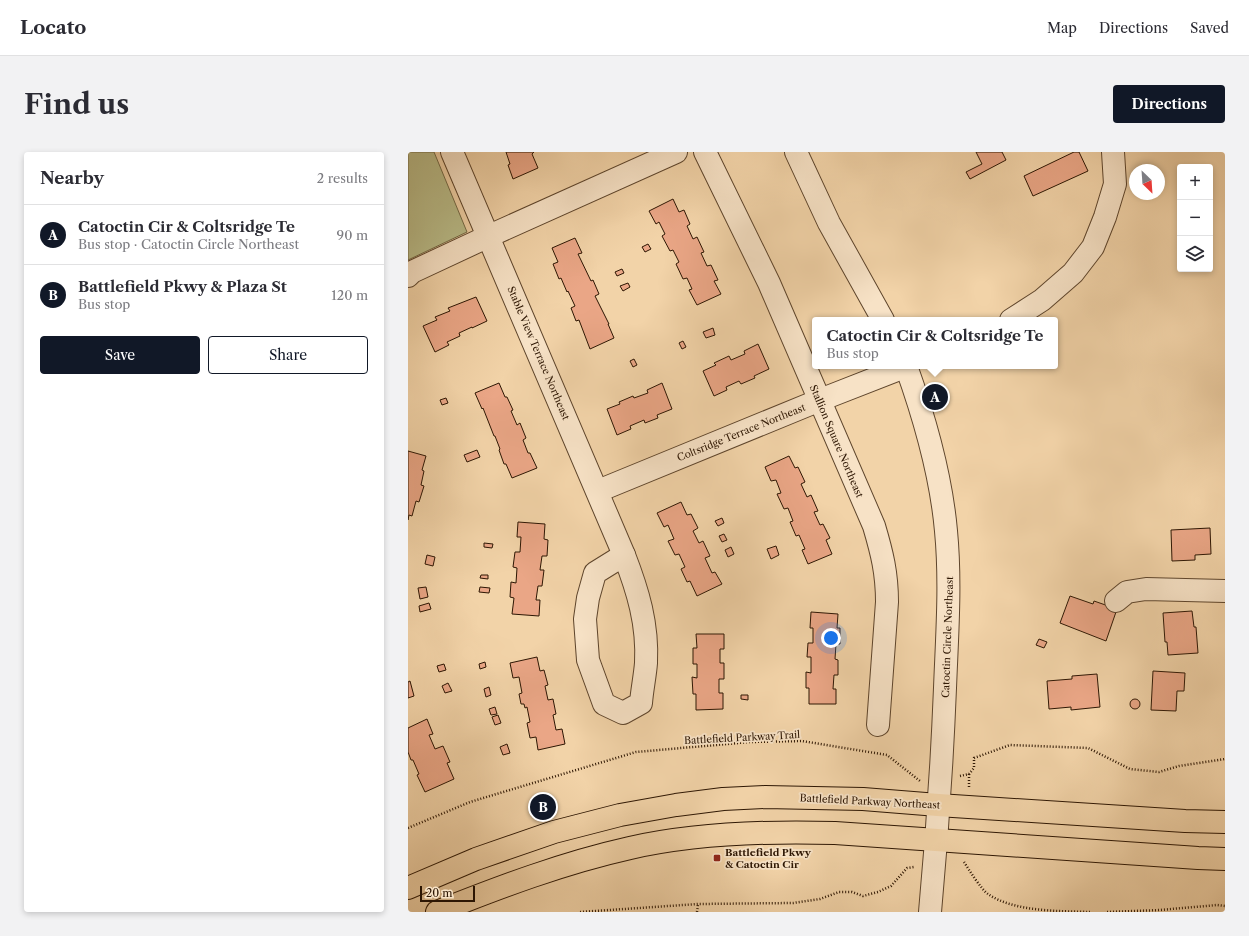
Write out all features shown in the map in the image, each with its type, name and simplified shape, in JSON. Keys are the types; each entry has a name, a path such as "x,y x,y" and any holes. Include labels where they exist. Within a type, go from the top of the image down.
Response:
{"main road":[{"name":"Battlefield Parkway Northeast","path":"408,888 476,859 554,832 620,815 676,805 723,799 765,797 863,799 1184,821 1225,822"},
{"path":"437,912 498,888 562,866 630,848 679,840 728,835 794,832 1225,859"}],"street":[{"name":"Stable View Terrace Northeast","path":"452,152 598,491 624,555 638,591 645,627 646,663 641,703 623,713 604,704 588,660 585,619 588,598 595,573 624,555"},
{"path":"408,276 412,272 489,236 676,152"},
{"name":"Stallion Square Northeast","path":"705,152 769,283 874,526 883,555 887,586 887,602 878,725"},
{"path":"796,152 829,223 882,317"},
{"path":"1016,317 1042,300 1073,273 1093,246 1105,217 1115,184 1113,152"},
{"name":"Coltsridge Terrace Northeast","path":"598,491 899,369"},
{"name":"Catoctin Circle Northeast","path":"908,369 934,453 941,490 949,570 948,636 941,780 930,912"},
{"path":"1116,601 1127,592 1146,589 1225,591"}],"path":[{"name":"Battlefield Parkway Trail","path":"408,828 470,802 636,752 750,742 802,741 887,755 920,782 941,780 970,774 974,768 974,758 1010,745 1088,748 1130,769 1159,772 1179,766 1225,758"},
{"path":"964,862 987,894 1013,905 1048,910 1090,912"},
{"path":"580,912 698,904 792,903 820,899 839,892 852,892 863,896 878,892 891,886 907,868"},
{"path":"697,912 698,904"},
{"path":"1107,912 1160,910 1217,905 1225,906"}],"green space":[{"path":"408,152 434,152 467,232 408,260"}],"building":[{"path":"506,152 534,152 532,154 538,168 513,179 508,165 510,164"},
{"path":"976,152 1002,152 1006,160 970,179 966,172 982,164"},
{"path":"1074,152 1079,152 1088,171 1033,196 1024,176"},
{"path":"673,199 679,212 684,210 690,224 687,226 693,239 697,237 704,252 701,253 707,266 711,265 718,280 714,281 721,294 697,305 689,290 692,289 687,278 683,279 676,264 679,262 673,250 670,251 662,236 665,234 659,222 656,224 649,211"},
{"path":"575,238 582,253 578,254 599,294 595,296 609,324 614,338 590,349 579,320 576,321 571,308 575,306 561,278 559,279 553,264 558,262 552,248"},
{"path":"648,244 651,249 645,252 642,247"},
{"path":"622,269 624,273 617,276 615,272"},
{"path":"628,283 630,287 623,291 620,286"},
{"path":"476,297 487,321 459,333 460,336 447,342 449,345 435,352 423,326 437,320 435,317 450,311 448,308"},
{"path":"713,328 715,335 706,338 703,332"},
{"path":"683,341 686,347 682,349 679,343"},
{"path":"758,344 769,369 754,376 755,378 741,384 739,381 726,387 727,390 714,396 703,371 716,365 714,363 729,356 731,360 745,354 744,351"},
{"path":"634,359 637,365 633,367 630,361"},
{"path":"499,383 513,410 511,411 517,425 520,423 526,438 523,440 528,453 530,453 537,468 512,478 506,464 504,464 495,436 475,393"},
{"path":"662,383 672,409 657,415 658,418 645,423 644,420 630,426 631,429 617,435 607,409 620,404 619,402 633,396 634,398 648,393 647,390"},
{"path":"446,398 448,403 442,405 440,400"},
{"path":"477,450 480,457 467,462 464,455"},
{"path":"408,451 426,456 422,470 424,471 421,485 424,486 419,502 416,501 412,516 409,515 408,520"},
{"path":"789,456 795,468 798,467 805,482 801,484 807,497 811,495 818,511 814,512 820,525 823,524 830,538 826,540 832,554 808,564 802,550 805,549 799,535 796,536 790,522 793,521 788,508 784,509 777,494 781,493 776,480 771,481 765,467"},
{"path":"681,502 687,515 691,514 698,528 693,531 699,543 703,541 710,556 705,558 712,573 715,572 722,584 697,596 690,581 687,582 681,569 685,567 679,554 675,555 668,541 674,539 668,525 664,527 657,513"},
{"path":"722,518 724,523 718,526 715,521"},
{"path":"518,522 545,524 544,539 548,540 547,556 542,556 540,570 544,570 542,586 538,586 536,600 540,600 539,616 512,614 514,598 510,597 511,582 516,583 517,568 513,567 515,552 520,552 521,537 517,537"},
{"path":"1210,528 1211,554 1195,555 1195,560 1172,561 1171,530"},
{"path":"724,534 727,540 722,542 719,536"},
{"path":"484,543 493,544 492,548 484,547"},
{"path":"776,546 779,555 771,559 767,549"},
{"path":"731,547 734,554 728,557 725,550"},
{"path":"427,555 435,557 433,566 425,564"},
{"path":"481,575 488,575 488,579 480,578"},
{"path":"426,587 428,597 420,599 418,588"},
{"path":"480,587 490,588 489,593 479,592"},
{"path":"1070,596 1093,604 1094,601 1117,609 1106,641 1060,623"},
{"path":"429,603 431,609 420,612 419,606"},
{"path":"1192,611 1194,627 1196,627 1198,653 1168,655 1167,642 1165,642 1163,613"},
{"path":"811,612 838,614 837,628 840,628 840,644 836,644 835,659 838,660 838,675 834,675 833,689 836,689 836,704 809,704 809,688 806,688 806,672 811,673 811,657 807,657 808,643 813,643 813,628 810,628"},
{"path":"696,634 724,634 724,649 720,649 720,663 724,663 724,679 719,679 719,693 723,693 723,709 696,710 696,694 693,694 692,677 697,678 697,664 693,664 693,648 697,648"},
{"path":"1039,639 1047,642 1044,648 1036,645"},
{"path":"537,657 540,671 544,670 548,685 545,686 548,700 553,699 556,714 553,715 556,730 562,729 565,744 538,750 536,737 530,738 527,723 530,722 527,707 525,708 524,704 521,704 519,694 522,693 519,677 513,678 510,663"},
{"path":"485,662 486,667 480,669 479,664"},
{"path":"444,664 446,670 439,672 437,666"},
{"path":"1153,671 1185,673 1184,691 1177,691 1176,711 1151,710"},
{"path":"1097,674 1100,707 1071,710 1071,707 1049,709 1047,681 1072,679 1072,676"},
{"path":"410,681 414,696 408,698 408,682"},
{"path":"448,683 452,691 445,693 442,686"},
{"path":"489,687 491,695 486,697 484,689"},
{"path":"741,695 748,695 748,700 741,699"},
{"path":"1133,699 1137,699 1139,700 1139,708 1133,709 1130,706 1130,702"},
{"path":"495,707 497,714 491,715 489,709"},
{"path":"498,715 501,723 495,725 492,717"},
{"path":"427,719 433,734 429,735 435,749 443,746 450,762 447,763 454,779 425,792 417,775 419,774 408,752 408,728"},
{"path":"507,744 510,753 503,755 500,747"}],"place":[{"name":"Catoctin Cir & Coltsridge Te","path":"935,397"},
{"name":"Battlefield Pkwy & Plaza St","path":"543,807"},
{"name":"Battlefield Pkwy & Catoctin Cir","path":"717,858"}]}
